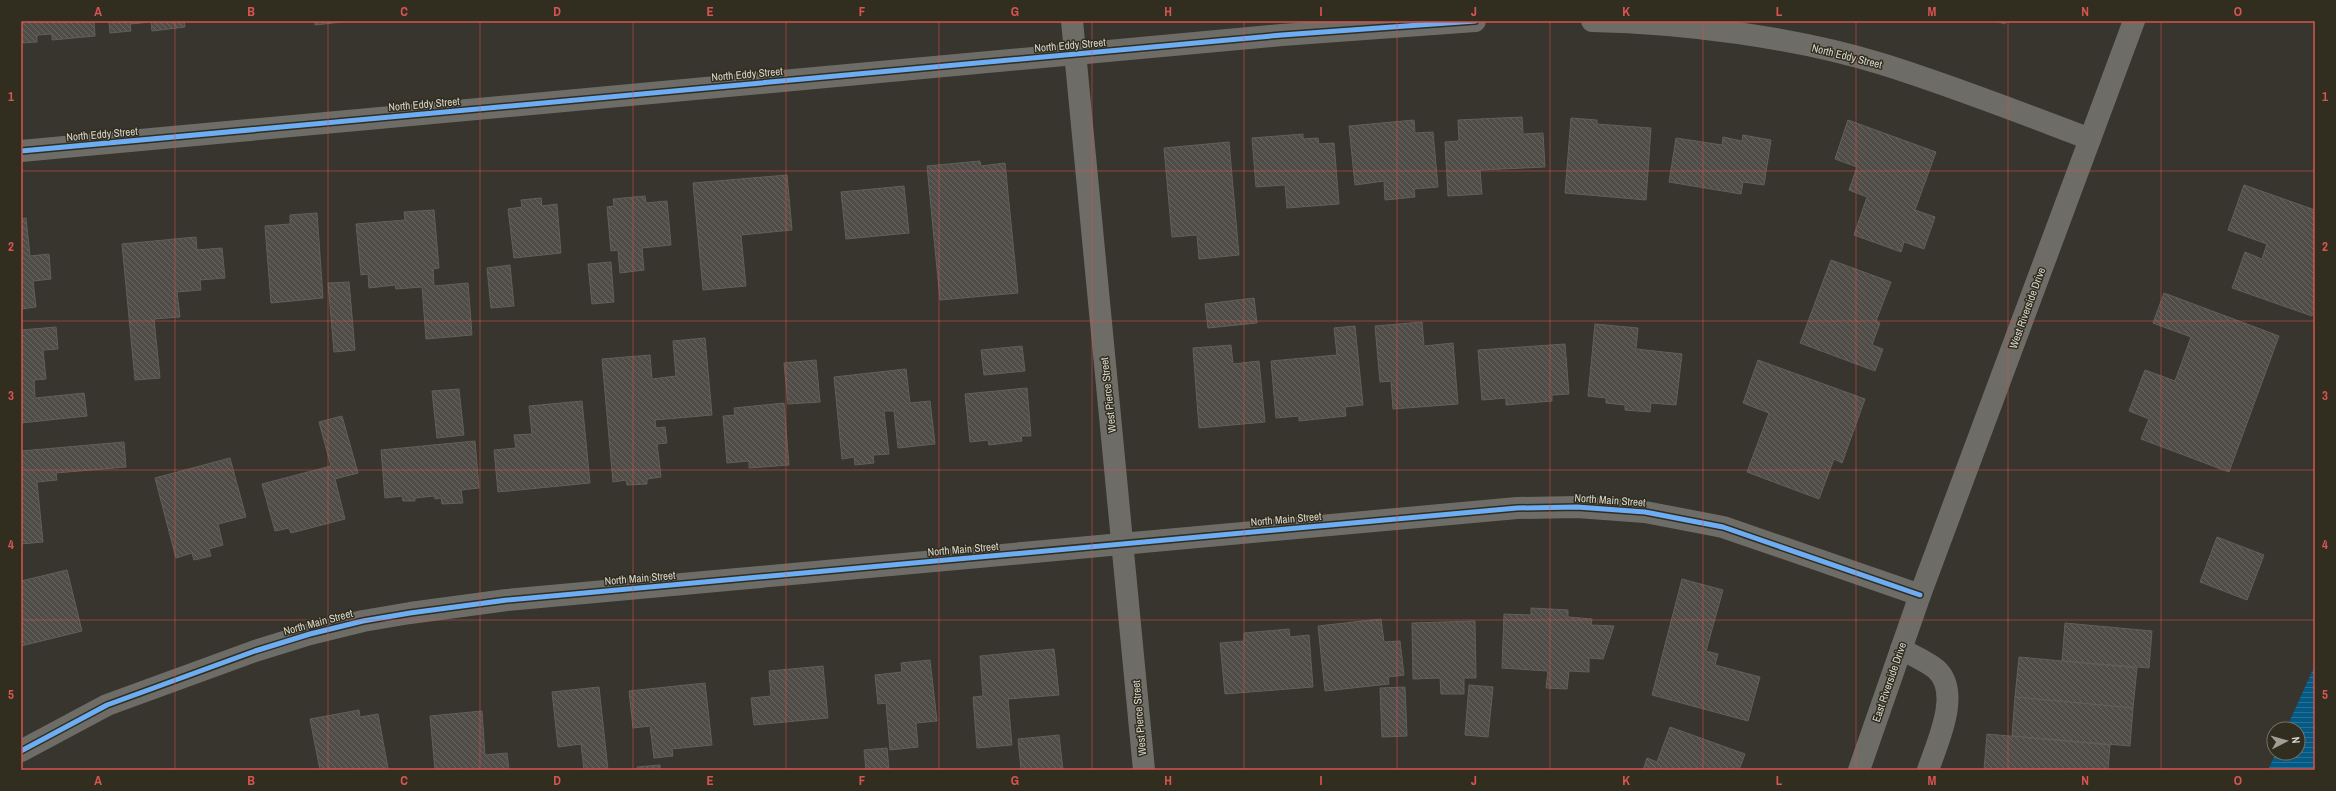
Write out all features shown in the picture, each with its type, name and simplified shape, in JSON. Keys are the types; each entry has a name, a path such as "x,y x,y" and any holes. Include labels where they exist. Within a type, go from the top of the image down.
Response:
{"street":[{"name":"West Pierce Street","path":"1072,21 1144,770"},
{"name":"North Eddy Street","path":"21,151 1282,35 1475,21"},
{"name":"North Eddy Street","path":"1592,21 1732,32 1819,49 1881,64 2090,139"},
{"name":"West Riverside Drive","path":"1920,595 2134,21"},
{"name":"North Main Street","path":"21,751 107,705 176,679 269,646 363,621 410,612 507,600 1517,508 1577,507 1646,512 1723,527 1920,595"},
{"name":"East Riverside Drive","path":"1858,770 1920,595"},
{"path":"1901,649 1936,669 1946,686 1948,707 1928,770"}],"water":[{"path":"2315,665 2315,770 2268,770 2272,761 2306,761 2306,721 2290,721"}],"building":[{"path":"21,21 94,21 95,36 52,40 52,34 37,35 37,42 21,43"},
{"path":"109,21 184,21 185,27 152,31 151,22 130,24 131,31 110,33"},
{"path":"315,21 342,21 342,22 315,25"},
{"path":"1995,21 2006,21 2005,24"},
{"path":"1522,117 1523,134 1543,133 1545,167 1480,170 1482,194 1448,196 1445,142 1459,141 1458,120"},
{"path":"1571,118 1597,120 1597,124 1651,128 1646,200 1565,193"},
{"path":"1414,120 1415,133 1433,132 1438,187 1414,189 1415,197 1385,200 1384,181 1355,185 1349,126"},
{"path":"1848,120 1936,152 1915,210 1935,217 1924,249 1904,242 1901,252 1854,235 1867,197 1849,190 1857,167 1835,159"},
{"path":"1303,134 1303,139 1318,138 1319,144 1334,143 1339,204 1287,208 1285,185 1256,187 1252,138"},
{"path":"1743,135 1771,140 1764,185 1743,182 1741,194 1669,182 1676,138 1722,145 1723,137 1742,141"},
{"path":"1229,142 1239,255 1199,259 1197,235 1172,237 1164,148"},
{"path":"980,161 981,166 1005,163 1018,293 940,300 927,166"},
{"path":"787,175 792,230 741,235 746,286 703,290 693,183"},
{"path":"2244,185 2315,210 2315,309 2312,316 2232,288 2245,252 2262,259 2267,244 2228,230"},
{"path":"904,186 909,233 846,239 841,192"},
{"path":"645,196 646,203 667,201 671,245 642,248 644,270 620,273 618,250 611,251 607,207 614,206 613,199"},
{"path":"541,198 542,206 557,204 561,253 514,258 508,209 522,207 521,200"},
{"path":"434,210 439,268 433,269 434,286 468,283 472,335 426,339 422,287 396,289 395,285 369,288 368,274 361,275 356,224 405,220 404,212"},
{"path":"317,213 323,298 271,303 265,226 290,224 290,215"},
{"path":"26,218 30,256 49,254 51,279 33,281 36,307 21,309 21,219"},
{"path":"196,237 197,250 222,248 225,278 200,280 201,290 177,292 180,317 154,319 160,378 135,380 122,244"},
{"path":"1831,260 1891,282 1876,321 1880,323 1872,345 1883,349 1875,371 1800,343"},
{"path":"611,262 614,302 592,304 588,264"},
{"path":"510,265 514,306 491,308 487,268"},
{"path":"349,282 355,350 334,352 328,283"},
{"path":"2164,293 2279,336 2229,472 2141,439 2149,419 2129,411 2145,370 2175,381 2191,337 2153,323"},
{"path":"1254,298 1257,323 1208,328 1205,304"},
{"path":"1422,322 1424,346 1453,343 1458,404 1393,409 1391,381 1380,382 1375,326"},
{"path":"1595,324 1638,328 1636,349 1682,354 1676,405 1651,403 1650,412 1625,410 1625,405 1606,403 1606,398 1588,396"},
{"path":"1355,326 1363,405 1345,407 1346,416 1299,421 1299,416 1276,418 1271,361 1337,355 1334,328"},
{"path":"56,327 58,349 43,350 46,379 34,380 35,398 84,393 87,416 21,423 21,330"},
{"path":"705,338 712,415 655,420 656,428 665,427 667,443 657,444 661,477 647,479 647,484 627,485 626,480 613,482 602,359 650,355 652,379 676,376 673,341"},
{"path":"1565,344 1569,394 1552,395 1552,401 1506,405 1506,398 1482,400 1478,350"},
{"path":"1231,345 1233,364 1259,361 1265,422 1199,428 1193,348"},
{"path":"1022,346 1025,371 984,375 981,350"},
{"path":"816,360 820,402 788,404 784,363"},
{"path":"1758,360 1865,399 1842,463 1834,459 1819,499 1747,472 1769,413 1743,403"},
{"path":"906,369 910,403 930,401 935,444 898,448 894,411 884,411 889,454 873,455 874,463 855,465 854,457 842,459 834,377"},
{"path":"1027,388 1031,436 1021,436 1022,441 989,445 988,440 970,442 965,394"},
{"path":"459,389 464,435 437,438 432,391"},
{"path":"582,401 590,483 498,492 494,450 516,448 514,435 532,434 529,406"},
{"path":"784,403 789,465 749,468 749,461 727,463 723,416 735,415 734,408"},
{"path":"342,416 358,473 335,479 345,519 291,533 289,528 275,531 262,484 331,466 319,422"},
{"path":"475,441 479,488 461,490 463,503 442,504 441,498 435,499 434,496 415,498 415,501 403,501 402,496 385,498 381,450"},
{"path":"124,442 126,467 56,473 57,480 37,482 43,542 21,544 21,451"},
{"path":"230,458 246,517 218,524 223,545 209,549 211,556 194,560 192,553 176,558 155,478"},
{"path":"2217,537 2264,555 2247,600 2200,582"},
{"path":"67,570 82,631 21,646 21,581"},
{"path":"1682,579 1723,590 1706,651 1718,654 1715,665 1760,677 1748,721 1652,695"},
{"path":"1531,608 1568,610 1568,617 1592,619 1591,625 1614,626 1603,659 1589,658 1589,672 1569,671 1567,689 1546,688 1548,671 1502,668 1504,614 1531,615"},
{"path":"1381,619 1384,642 1400,641 1404,675 1388,677 1389,684 1325,691 1318,626"},
{"path":"1475,621 1476,678 1464,678 1464,694 1441,694 1440,678 1413,679 1412,623"},
{"path":"2065,623 2152,631 2149,668 2062,661"},
{"path":"1289,629 1290,637 1309,635 1313,687 1225,694 1220,643 1244,641 1244,633"},
{"path":"1054,649 1059,695 1008,699 1012,745 977,748 973,697 983,696 980,656"},
{"path":"2019,657 2137,668 2133,708 2015,697"},
{"path":"930,660 937,721 916,723 918,747 890,750 886,703 878,704 875,675 902,672 901,663"},
{"path":"823,666 828,718 754,725 751,698 771,696 769,671"},
{"path":"705,683 712,745 672,749 673,756 654,758 650,726 633,728 629,691"},
{"path":"1469,685 1493,687 1488,737 1465,735"},
{"path":"599,687 608,770 584,770 581,744 558,747 552,692"},
{"path":"1405,687 1407,736 1382,737 1380,688"},
{"path":"2015,697 2133,708 2130,746 2012,736"},
{"path":"359,710 360,717 378,714 388,768 320,770 310,719"},
{"path":"482,711 485,755 507,753 509,770 435,770 430,716"},
{"path":"1670,727 1745,754 1739,770 1643,770 1647,758 1657,762"},
{"path":"1987,734 2110,745 2108,770 1984,770"},
{"path":"1059,735 1063,770 1021,770 1018,739"},
{"path":"887,748 889,770 866,770 864,750"},
{"path":"660,765 660,770 638,770 637,767"}],"cycle path":[{"path":"21,151 1282,35 1475,21"},
{"path":"21,751 107,705 255,651 310,634 363,621 410,613 507,600 1517,508 1577,507 1645,512 1723,527 1920,595"}]}
